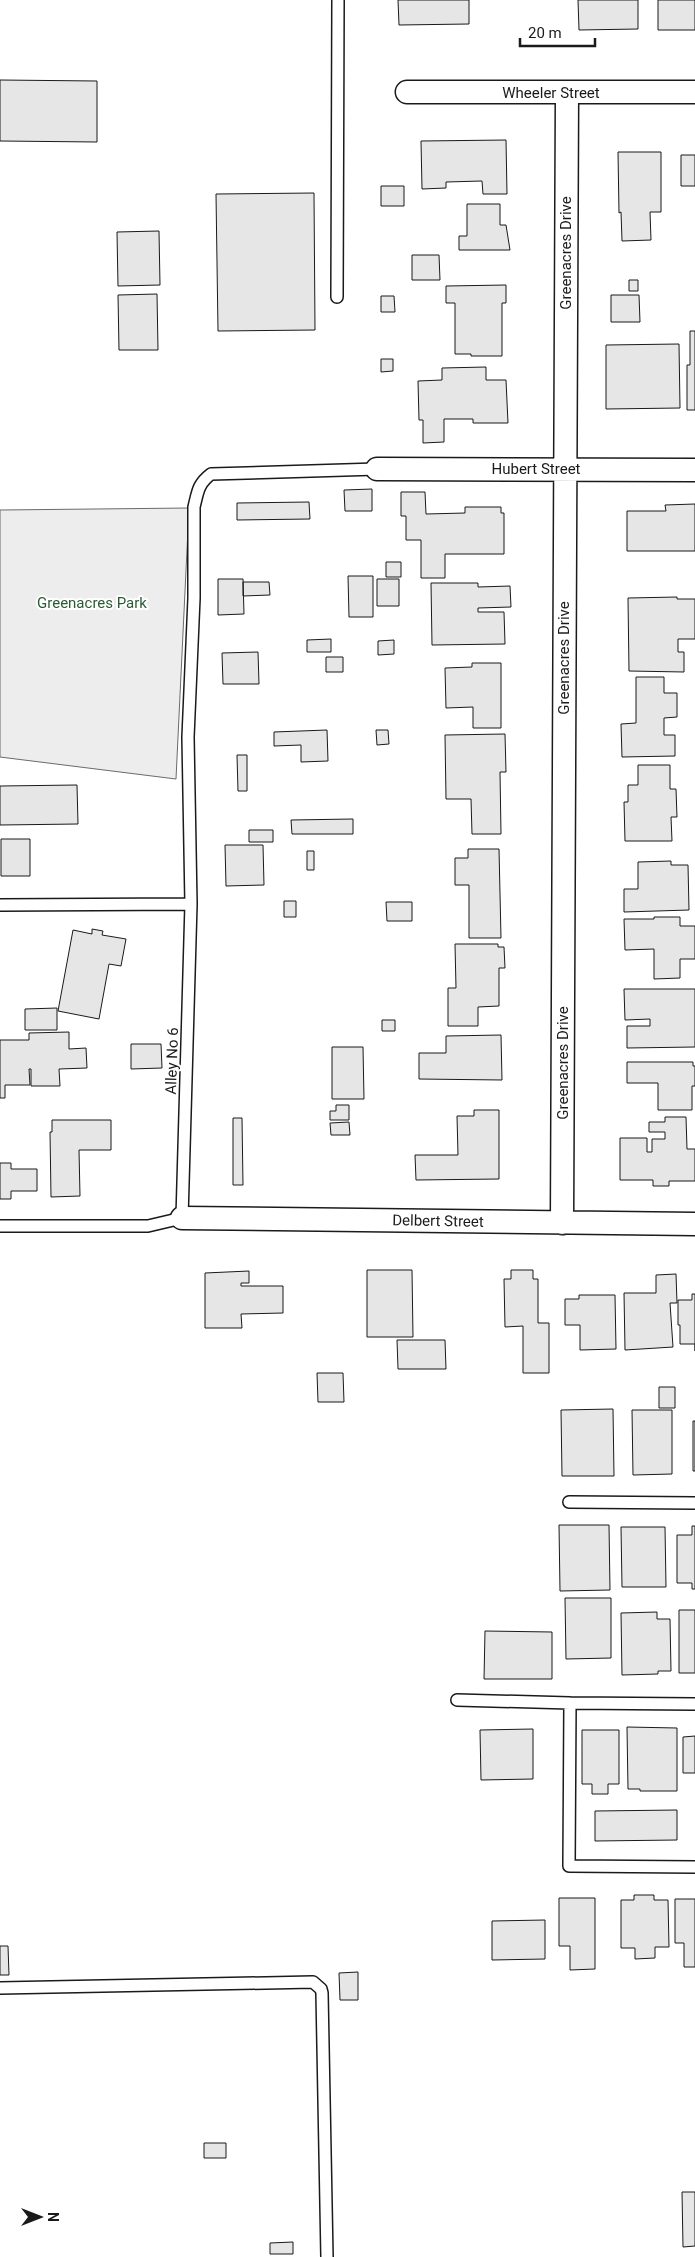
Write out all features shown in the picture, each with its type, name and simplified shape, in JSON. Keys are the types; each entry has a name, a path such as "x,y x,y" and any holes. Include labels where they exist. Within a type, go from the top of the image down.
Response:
{"street":[{"name":"Wheeler Street","path":"407,92 695,92"},
{"name":"Greenacres Drive","path":"562,1223 567,93"},
{"name":"Hubert Street","path":"377,469 695,470"},
{"name":"Delbert Street","path":"182,1218 695,1224"}],"lane":[{"path":"337,297 338,0"},
{"name":"Alley No 6","path":"182,1218 191,904 188,737 194,598 194,507 202,482 211,474 377,469"},
{"path":"0,904 191,904"},
{"path":"0,1226 148,1226 182,1218"},
{"path":"569,1502 695,1503"},
{"path":"457,1700 695,1704"},
{"path":"570,1703 569,1866 695,1867"},
{"path":"0,1988 313,1982 318,1985 322,1993 327,2257"}],"green space":[{"name":"Greenacres Park","path":"189,508 176,779 0,757 0,510"}],"building":[{"path":"398,0 469,0 469,24 399,25"},
{"path":"578,0 638,0 638,29 579,30"},
{"path":"658,0 695,0 695,30 658,30"},
{"path":"0,80 97,81 97,142 0,141"},
{"path":"506,140 507,194 483,194 482,181 446,182 446,188 422,189 421,141"},
{"path":"618,152 661,152 661,212 650,212 651,240 622,241 621,212 619,213"},
{"path":"681,155 695,155 695,186 681,186"},
{"path":"381,186 404,186 404,206 381,206"},
{"path":"314,193 315,330 218,331 216,194"},
{"path":"467,204 500,204 500,225 506,225 510,250 459,250 459,236 467,236"},
{"path":"159,231 160,285 118,286 117,232"},
{"path":"412,255 439,255 440,280 412,280"},
{"path":"629,280 638,280 638,291 629,291"},
{"path":"506,285 506,303 502,303 502,356 455,354 455,303 446,303 446,286"},
{"path":"157,294 158,350 119,350 118,295"},
{"path":"611,295 639,295 640,322 611,322"},
{"path":"381,296 394,296 395,312 381,312"},
{"path":"690,331 695,331 695,410 687,410 687,365 690,365"},
{"path":"679,344 680,408 606,409 606,345"},
{"path":"381,359 393,359 393,371 381,372"},
{"path":"486,367 486,380 506,380 508,423 473,423 473,419 444,419 444,442 423,443 423,420 419,420 418,381 442,380 442,368"},
{"path":"372,489 372,511 345,511 344,490"},
{"path":"401,492 425,492 426,514 465,513 465,507 501,507 501,513 504,513 504,554 445,554 445,578 421,578 421,540 406,540 406,516 401,516"},
{"path":"309,502 310,519 237,520 237,503"},
{"path":"695,504 695,551 627,551 627,511 666,511 665,505"},
{"path":"386,562 401,562 401,577 386,577"},
{"path":"348,576 373,576 373,617 349,617"},
{"path":"218,579 243,579 244,614 218,615"},
{"path":"377,579 399,579 399,606 377,606"},
{"path":"243,582 269,582 270,595 243,596"},
{"path":"431,583 478,583 478,587 510,586 511,607 478,608 478,612 504,612 505,644 432,645"},
{"path":"677,597 677,599 695,599 695,639 678,639 678,652 684,652 684,672 629,671 628,598"},
{"path":"331,639 331,652 307,652 307,640"},
{"path":"394,640 394,654 378,655 378,641"},
{"path":"258,652 259,684 223,684 222,653"},
{"path":"326,657 343,657 343,672 326,672"},
{"path":"472,663 501,663 501,728 473,728 473,707 446,708 445,668 472,667"},
{"path":"636,677 664,677 664,693 677,693 677,717 664,718 664,735 675,735 675,756 622,757 621,724 636,723"},
{"path":"327,730 328,761 301,762 301,745 274,746 274,732"},
{"path":"376,730 388,730 389,744 377,745"},
{"path":"505,734 506,772 500,772 501,834 472,834 471,799 446,799 445,735"},
{"path":"237,755 247,755 247,791 238,791"},
{"path":"638,765 670,765 670,789 676,789 677,817 671,817 672,841 625,841 624,802 628,802 628,785 638,785"},
{"path":"77,785 78,824 0,825 0,786"},
{"path":"353,819 353,834 292,834 291,820"},
{"path":"249,830 273,830 273,842 249,842"},
{"path":"1,839 30,839 30,876 1,876"},
{"path":"225,845 263,845 264,885 226,886"},
{"path":"468,849 499,849 501,938 469,938 469,885 455,885 455,858 468,858"},
{"path":"307,851 314,851 314,870 307,870"},
{"path":"671,861 671,865 688,865 689,910 624,912 624,889 638,889 638,862"},
{"path":"284,901 296,901 296,917 284,917"},
{"path":"386,902 412,902 412,921 387,921"},
{"path":"654,917 680,917 680,926 695,926 695,959 680,959 680,978 654,979 654,949 625,950 624,919 654,919"},
{"path":"92,929 103,931 102,935 126,939 121,966 109,964 99,1019 58,1011 73,930 92,934"},
{"path":"455,944 498,944 498,947 504,947 505,968 499,968 499,1006 478,1007 478,1026 448,1026 448,988 456,988"},
{"path":"624,989 695,989 695,1047 627,1048 627,1026 650,1026 650,1019 625,1020"},
{"path":"57,1008 57,1030 25,1030 25,1009"},
{"path":"382,1020 395,1020 395,1031 382,1031"},
{"path":"69,1032 69,1049 86,1048 87,1068 59,1069 60,1086 31,1086 31,1069 29,1069 30,1085 5,1085 5,1098 0,1098 0,1040 29,1040 29,1033"},
{"path":"501,1035 502,1080 419,1079 419,1053 446,1053 446,1036"},
{"path":"131,1044 161,1044 162,1068 131,1069"},
{"path":"332,1047 363,1047 364,1099 332,1099"},
{"path":"627,1062 693,1062 693,1066 695,1066 695,1086 692,1086 692,1110 658,1110 658,1083 627,1083"},
{"path":"336,1105 349,1105 349,1120 330,1120 330,1111 336,1111"},
{"path":"474,1110 499,1110 499,1179 416,1180 415,1155 458,1155 457,1116 474,1116"},
{"path":"665,1117 686,1117 687,1149 695,1149 695,1181 669,1181 669,1186 653,1186 653,1180 620,1180 620,1138 647,1138 647,1152 652,1152 652,1139 665,1139 665,1132 649,1132 649,1122 665,1122"},
{"path":"233,1118 242,1118 243,1185 233,1185"},
{"path":"52,1120 111,1120 111,1150 79,1150 80,1196 51,1197 50,1132 52,1132"},
{"path":"349,1122 350,1135 331,1135 330,1123"},
{"path":"0,1163 11,1163 11,1169 37,1169 37,1191 11,1191 11,1199 0,1199"},
{"path":"367,1270 412,1270 413,1337 367,1337"},
{"path":"511,1270 533,1270 533,1279 538,1279 538,1323 549,1323 549,1373 523,1373 523,1326 505,1327 504,1279 511,1279"},
{"path":"249,1271 249,1283 241,1283 241,1286 283,1286 283,1313 241,1314 242,1328 205,1328 205,1273"},
{"path":"676,1274 677,1303 670,1303 673,1347 625,1350 624,1293 656,1293 656,1275"},
{"path":"692,1294 695,1294 695,1344 680,1344 678,1300 692,1300"},
{"path":"579,1295 615,1295 616,1349 580,1350 580,1325 565,1325 565,1299 579,1299"},
{"path":"397,1340 445,1340 446,1369 398,1369"},
{"path":"317,1373 343,1373 344,1402 318,1402"},
{"path":"659,1387 675,1387 675,1408 659,1408"},
{"path":"613,1409 614,1476 562,1476 561,1410"},
{"path":"632,1410 672,1410 672,1474 633,1475"},
{"path":"693,1421 695,1421 695,1471 693,1471"},
{"path":"559,1525 609,1525 610,1590 560,1591"},
{"path":"692,1526 695,1526 695,1589 692,1589 692,1583 677,1583 677,1535 692,1535"},
{"path":"621,1527 665,1527 666,1587 622,1587"},
{"path":"565,1598 611,1598 611,1658 566,1659"},
{"path":"679,1610 695,1610 695,1673 679,1673"},
{"path":"657,1612 657,1619 670,1619 671,1671 658,1671 658,1674 622,1675 621,1613"},
{"path":"485,1631 552,1632 552,1679 484,1679"},
{"path":"627,1727 677,1728 677,1791 640,1791 640,1789 628,1789"},
{"path":"533,1729 533,1779 481,1780 480,1730"},
{"path":"582,1730 619,1730 619,1784 608,1784 608,1794 592,1794 592,1784 582,1784"},
{"path":"695,1736 695,1773 683,1773 683,1737"},
{"path":"677,1810 677,1840 595,1841 595,1811"},
{"path":"634,1895 654,1895 654,1900 668,1900 669,1947 655,1947 655,1958 635,1959 635,1948 621,1948 621,1900 634,1900"},
{"path":"559,1898 595,1898 595,1969 570,1970 570,1946 559,1946"},
{"path":"675,1899 695,1899 695,1967 684,1967 684,1943 675,1943"},
{"path":"545,1920 545,1959 492,1960 492,1921"},
{"path":"0,1946 8,1946 9,1975 0,1975"},
{"path":"358,1972 358,2000 340,2000 339,1973"},
{"path":"204,2143 226,2143 226,2158 204,2158"},
{"path":"682,2192 695,2192 695,2246 683,2247"},
{"path":"293,2242 293,2254 270,2254 270,2243"}]}
